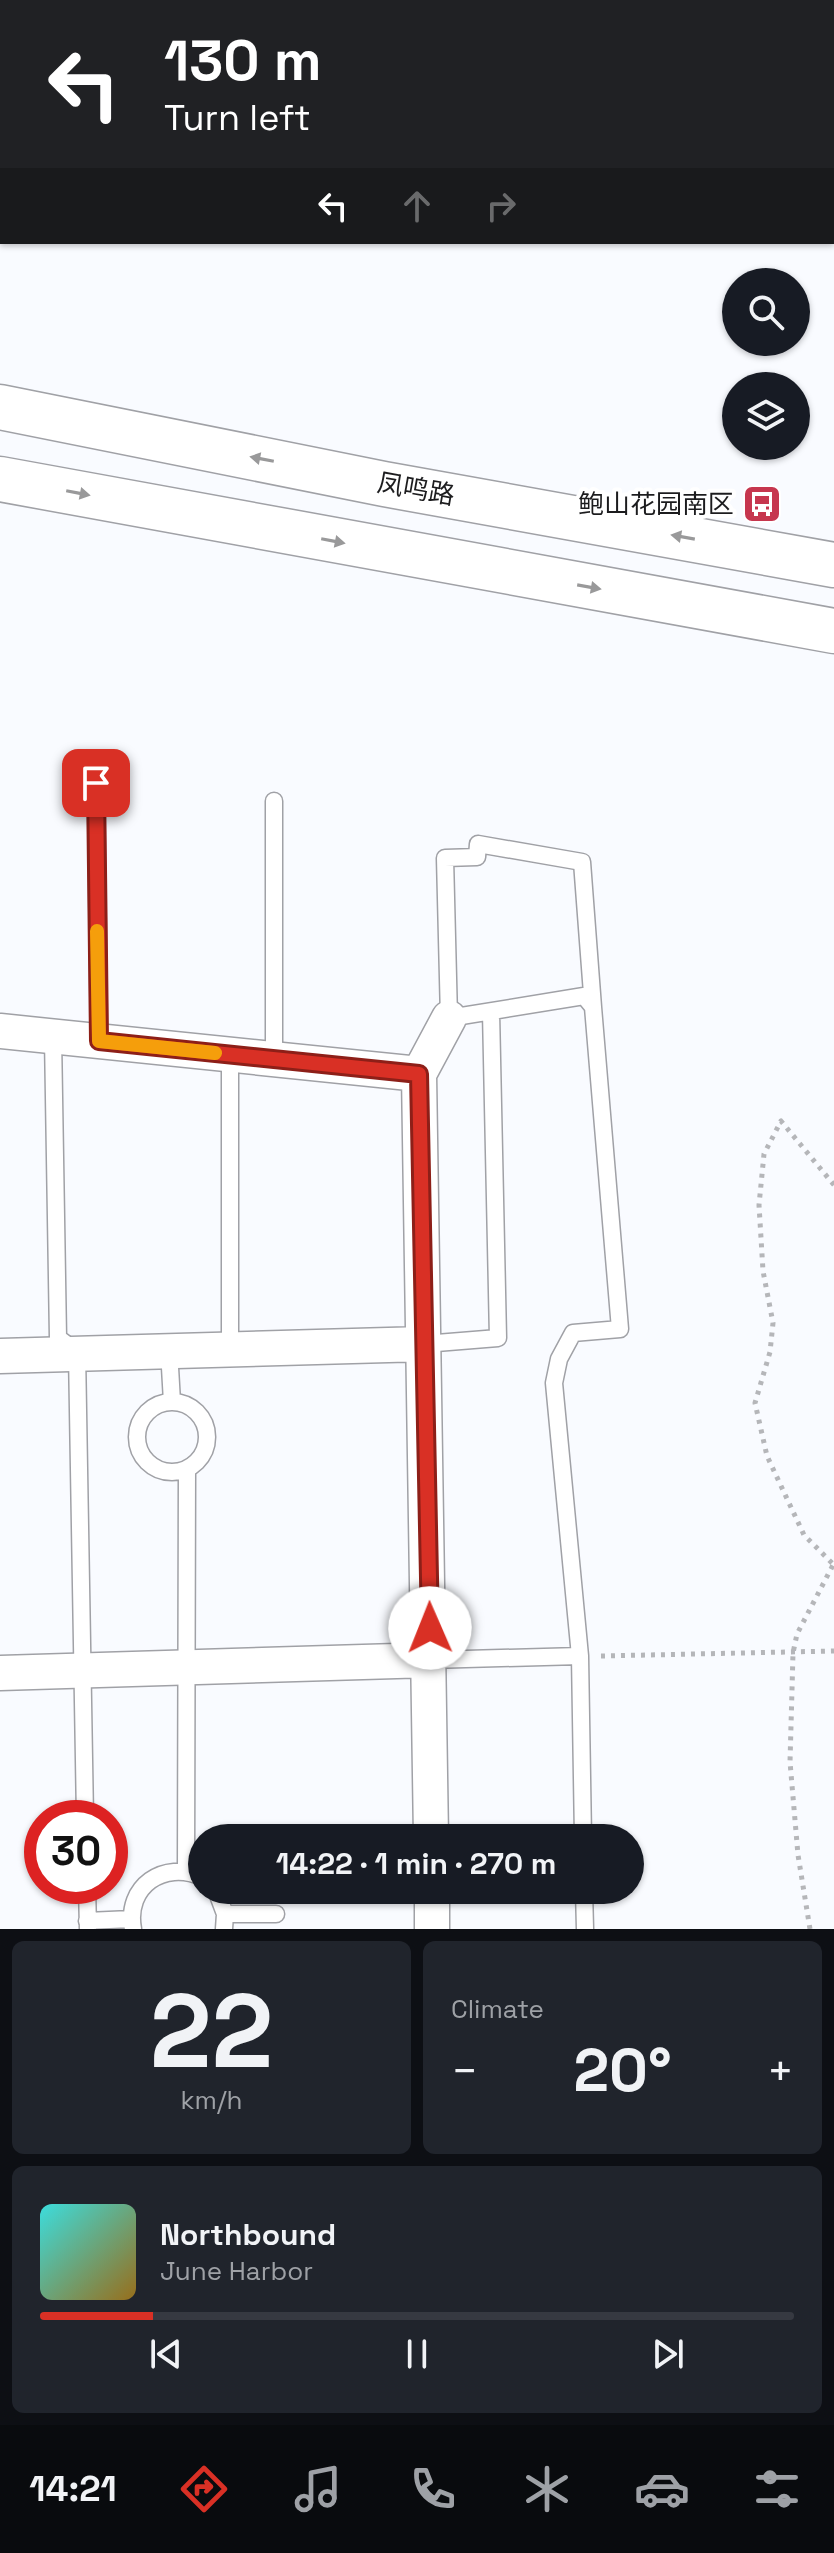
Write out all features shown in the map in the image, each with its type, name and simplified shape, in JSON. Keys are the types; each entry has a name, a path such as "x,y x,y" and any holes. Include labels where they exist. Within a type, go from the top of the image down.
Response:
{"main road":[{"name":"凤鸣路","path":"0,407 384,484 834,565"},
{"path":"0,479 834,631"}],"street":[{"path":"431,1824 419,1074 449,1018"},
{"path":"0,1031 419,1074"},
{"path":"0,1356 424,1344"},
{"path":"0,1673 430,1660"},
{"path":"432,1904 432,1929"}],"lane":[{"path":"96,783 99,1041"},
{"path":"274,801 274,1059"},
{"path":"583,1824 580,1656 554,1383 559,1359 573,1333 620,1329 582,862 478,844 477,857 445,858 449,1018 584,996 593,1007"},
{"path":"424,1344 498,1338 491,1012"},
{"path":"53,1037 58,1338 77,1352 85,1800"},
{"path":"230,1055 230,1348"},
{"path":"169,1350 172,1402"},
{"path":"172,1402 194,1410 206,1429 204,1452 187,1469 164,1472 145,1460 137,1439 138,1428 151,1409 172,1402"},
{"path":"187,1469 193,1824"},
{"path":"430,1660 580,1656"},
{"path":"87,1904 88,1925 132,1924 138,1892 147,1882 159,1874 188,1874"},
{"path":"584,1904 585,1929"},
{"path":"224,1922 276,1914"}],"path":[{"path":"810,1929 798,1855 790,1762 793,1653 797,1634 834,1565 804,1535 767,1456 755,1403 770,1352 773,1323 763,1271 759,1205 764,1154 781,1121 813,1155 834,1185"},
{"path":"580,1656 834,1651"}],"slow traffic":[{"path":"97,931 99,1041 215,1053"}],"place":[{"name":"鲍山花园南区","path":"762,504"}],"route":[{"path":"96,783 99,1041 419,1074 430,1628"}]}
